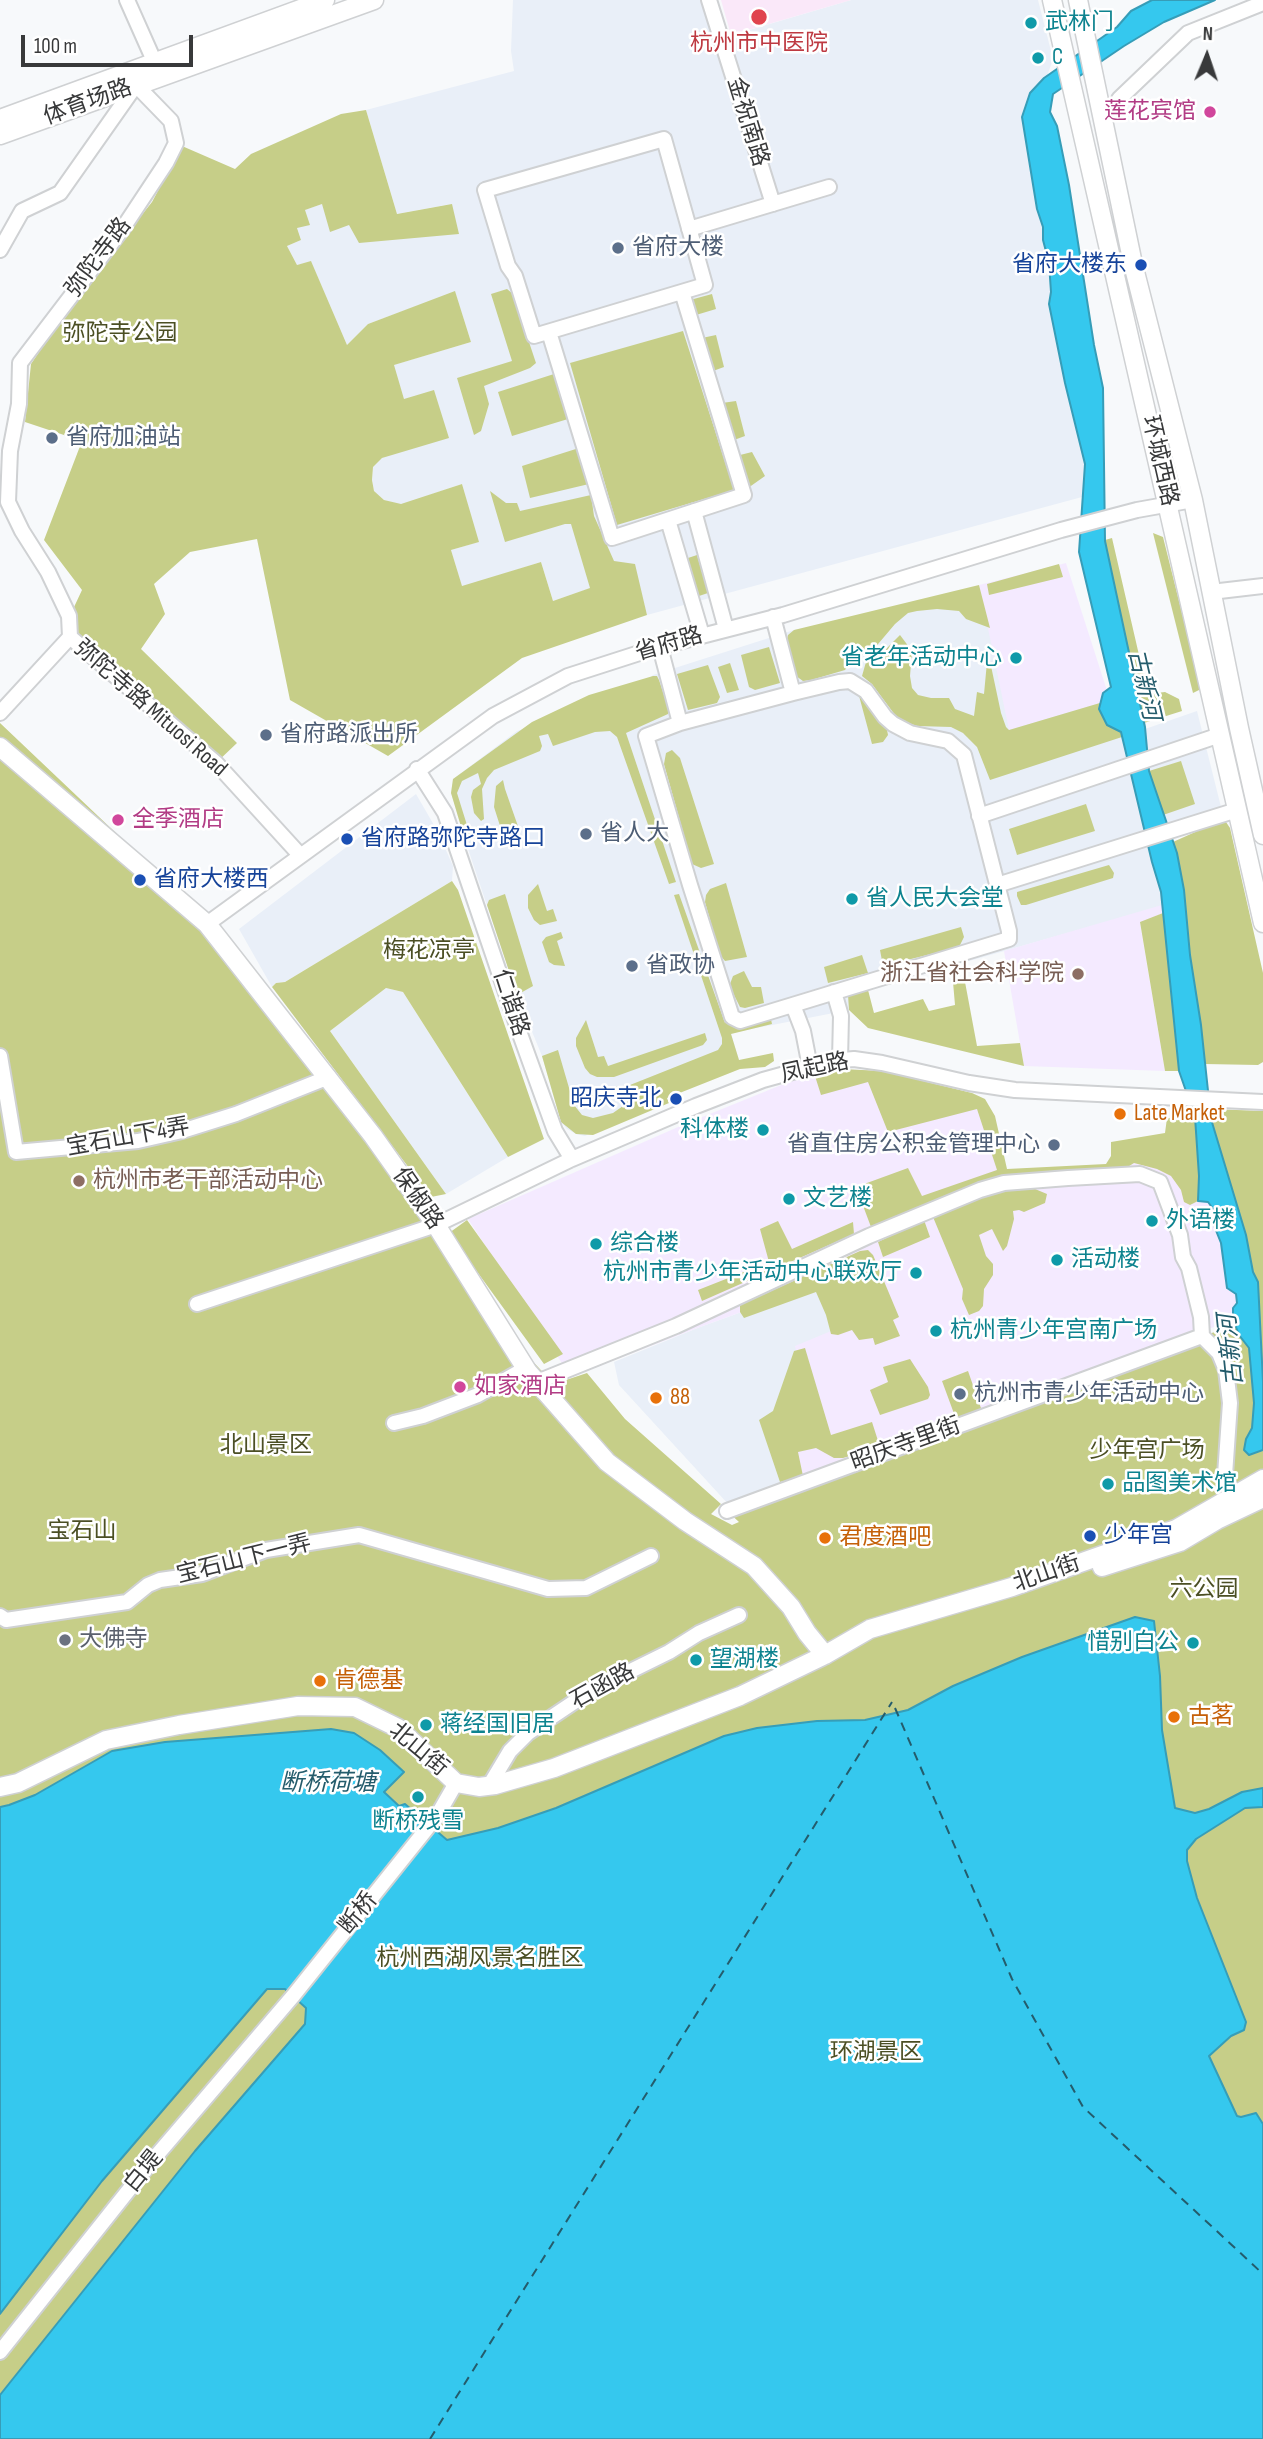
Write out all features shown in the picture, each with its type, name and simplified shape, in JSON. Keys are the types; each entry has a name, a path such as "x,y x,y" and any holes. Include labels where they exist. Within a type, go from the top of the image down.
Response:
{"main road":[{"name":"体育场路","path":"0,119 325,0"},
{"name":"体育场路","path":"0,135 374,0"},
{"name":"环城西路","path":"1052,0 1263,923"},
{"name":"环城西路","path":"1079,0 1133,264 1193,500 1211,592 1257,783 1263,835"},
{"name":"保俶路","path":"0,747 207,924 329,1077 436,1225 532,1375 607,1462 685,1521 754,1566 791,1607 825,1655"},
{"name":"北山街","path":"0,1787 18,1783 106,1740 178,1725 298,1706 355,1707 393,1724 456,1783 479,1787 495,1786 554,1768 740,1696 825,1655 870,1629 1012,1587 1176,1528 1200,1517 1232,1495 1263,1479"},
{"name":"北山街","path":"825,1655 1180,1542 1217,1520 1263,1498"},
{"path":"1217,1520 1263,1505"}],"street":[{"path":"127,0 155,64"},
{"name":"金祝南路","path":"709,0 773,204"},
{"path":"1119,99 1188,33 1263,3"},
{"path":"0,250 22,211 60,192 136,85"},
{"name":"弥陀寺路","path":"70,636 69,616 48,572 22,531 8,502 10,451 19,404 20,363 123,228 176,143 171,121 136,85"},
{"path":"664,139 705,285 682,292 534,336 515,276 508,266 485,190 664,139"},
{"path":"689,229 829,187"},
{"path":"549,332 612,538 744,495 682,292"},
{"name":"省府路","path":"207,924 417,769 521,699 568,676 1061,530 1137,510 1193,500"},
{"path":"694,511 726,629"},
{"path":"668,520 702,635"},
{"path":"1211,592 1263,586"},
{"path":"773,617 793,693"},
{"name":"弥陀寺路 Mituosi Road","path":"0,713 70,636 216,763 300,855"},
{"path":"660,647 680,723"},
{"path":"850,681 866,691 893,724 911,733 947,741 964,755 1009,939 740,1021 732,1017 646,736 680,723 850,681"},
{"path":"979,816 1220,735"},
{"name":"仁谐路","path":"417,769 446,813 546,1107 555,1131 572,1159"},
{"path":"997,885 1237,810"},
{"path":"834,992 841,1016 840,1060"},
{"path":"793,1005 803,1031 810,1067"},
{"name":"宝石山下4弄","path":"0,1056 16,1152 138,1141 182,1131 236,1114 329,1077"},
{"name":"凤起路","path":"197,1304 436,1225 572,1159 696,1106 763,1080 840,1060 882,1063 969,1083 1015,1090 1263,1102"},
{"path":"394,1423 423,1416 676,1326 869,1236 980,1190 1004,1183 1140,1174 1160,1182 1180,1235 1183,1257 1189,1268 1201,1317 1202,1336 1219,1353 1226,1370 1230,1403 1225,1475 1232,1495"},
{"name":"昭庆寺里街","path":"727,1511 1202,1336"},
{"name":"宝石山下一弄","path":"0,1616 6,1620 127,1602 148,1585 160,1580 202,1574 266,1550 359,1535 548,1589 586,1588 651,1556"},
{"name":"石函路","path":"495,1786 492,1781 510,1751 528,1733 592,1690 699,1633 739,1615"},
{"name":"断桥","path":"293,1996 424,1833 456,1783"},
{"name":"白堤","path":"0,2352 151,2162 293,1996"}],"shaded area":[{"path":"513,0 701,0 715,40 851,0 1038,0 1053,59 1043,88 1091,465 1082,497 647,615 634,565 615,580 553,601 541,562 462,587 451,550 478,542 462,484 401,505 384,500 374,491 372,480 373,467 382,458 397,452 404,399 393,365 471,342 455,292 368,324 347,345 311,262 297,265 287,246 301,240 297,228 304,210 322,204 349,225 452,204 397,214 366,110 514,71 511,51"},
{"name":"杭州市中医院","path":"721,0 851,0 731,35"},
{"path":"1066,563 1110,700 1009,730 979,585"},
{"path":"972,595 1110,700 1122,737 1197,711 1224,819 1154,845 1170,904 849,995 849,1010 731,1033 739,1060 585,1136 567,1129 561,1122 542,1056 517,995 465,840 451,793 453,779 517,731 630,695 653,675 794,630"},
{"path":"416,794 438,832 453,866 452,881 285,982 276,983 272,987 239,929"},
{"name":"浙江省社会科学院","path":"1162,905 1163,913 1140,923 1165,1071 1024,1066 1004,951"},
{"path":"386,988 403,992 508,1157 446,1194 330,1031"},
{"name":"杭州市青少年活动中心","path":"842,1069 882,1071 982,1101 1006,1173 1115,1164 1142,1159 1206,1169 1244,1316 787,1484 770,1426 797,1356 795,1346 836,1329 819,1284 571,1377 468,1219 685,1124 801,1077"},
{"path":"819,1284 836,1329 797,1356 787,1484 729,1505 619,1385 614,1362 700,1327"}],"green space":[{"name":"弥陀寺公园","path":"366,110 397,214 452,204 459,234 359,243 349,225 330,232 322,204 305,210 310,225 297,228 301,240 287,246 297,265 311,261 347,345 368,324 455,291 471,342 394,365 404,399 434,390 449,438 382,458 373,467 374,491 384,500 401,504 462,484 479,542 451,550 462,586 541,562 553,601 590,588 571,524 505,542 490,491 506,503 517,503 520,511 591,495 594,516 614,561 635,564 647,615 522,658 388,756 290,700 257,539 190,552 154,584 165,614 141,649 237,743 216,763 70,637 53,652 82,590 44,540 82,441 25,422 31,364 69,307 152,202 182,146 235,169 251,154 341,114"},
{"path":"507,289 513,294 536,363 530,368 484,386 489,404 481,431 474,435 457,378 512,361 491,294"},
{"path":"712,294 716,309 696,315 690,300"},
{"path":"683,331 734,490 617,525 570,363"},
{"path":"716,335 724,367 713,371 702,338"},
{"path":"554,374 568,419 512,436 498,392"},
{"path":"736,401 745,436 734,440 722,403"},
{"path":"579,448 589,484 530,498 522,466"},
{"path":"752,452 765,476 748,488 740,455"},
{"path":"1153,533 1163,537 1201,689 1193,693"},
{"path":"1112,538 1148,694 1165,692 1179,699 1182,711 1144,723 1105,540"},
{"path":"697,555 708,593 699,596 688,558"},
{"path":"1059,564 1063,577 989,595 987,584"},
{"path":"979,585 990,628 966,619 959,611 937,609 908,613 873,650 854,658 845,670 803,681 796,676 786,644 788,635 794,630"},
{"path":"900,635 912,651 910,676 912,688 918,695 949,698 955,709 974,716 977,692 984,694 987,662 991,666 1001,713 1009,730 1110,700 1122,737 990,780 977,747 963,733 951,727 917,726 898,719 872,684 862,676 866,662 881,654"},
{"path":"769,647 780,683 755,690 749,687 741,655"},
{"path":"730,663 739,690 727,693 718,667"},
{"path":"708,665 720,697 717,703 688,710 677,674"},
{"path":"657,676 659,680 668,714 626,733 676,882 669,884 617,737 610,731 595,732 553,746 548,734 539,736 542,746 540,751 494,770 487,778 482,789 484,819 481,821 474,813 471,797 473,790 481,784 478,773 462,781 457,793 471,838 465,840 451,793 453,779 532,722 589,695"},
{"path":"858,692 887,730 888,735 883,742 872,744"},
{"name":"环湖景区","path":"0,723 196,909 523,1351 554,1384 587,1373 625,1419 721,1504 711,1514 732,1525 739,1522 727,1511 1202,1336 1260,1318 1258,1282 1253,1272 1246,1235 1210,1109 1263,1111 1263,2439 0,2439"},
{"path":"672,750 680,758 714,864 701,868 692,864 664,764 666,753"},
{"path":"1181,761 1195,804 1163,815 1149,771"},
{"path":"503,780 520,832 501,829 494,807 496,786"},
{"path":"1086,804 1095,831 1017,855 1009,829"},
{"path":"1224,819 1230,828 1263,973 1263,1062 1258,1065 1205,1064 1184,890 1173,842"},
{"path":"1109,865 1114,873 1113,878 1026,905 1021,905 1017,896 1017,892"},
{"name":"梅花凉亭","path":"452,881 458,890 544,1139 508,1157 403,992 386,988 330,1031 446,1194 431,1197 272,987 276,983 285,982"},
{"path":"726,883 747,957 725,961 720,955 705,902 710,889"},
{"path":"538,884 547,911 553,909 557,921 540,925 534,920 528,908 528,895"},
{"path":"505,894 533,986 517,995 487,905 489,900"},
{"path":"679,894 725,1023 770,1015 772,1024 731,1034 739,1060 773,1053 774,1061 765,1067 740,1069 667,1098 669,1103 593,1135 576,1134 561,1122 542,1056 558,1050 574,1105 582,1115 593,1118 613,1113 623,1106 627,1096 616,1093 608,1101 594,1103 588,1094 592,1090 630,1085 718,1050 722,1044 674,895"},
{"path":"1163,913 1174,1000 1179,1071 1165,1071 1140,922"},
{"path":"961,927 964,937 959,947 883,966 880,950"},
{"path":"561,932 563,938 557,941 565,966 549,962 542,942 546,937"},
{"path":"862,955 868,973 828,983 824,967"},
{"path":"744,971 752,987 761,987 764,1003 740,1007 730,984 733,976"},
{"path":"953,982 965,982 977,1046 1020,1043 1024,1066 868,1028 849,1010 848,995 868,990 874,1013 923,999 929,1011 955,1005"},
{"path":"586,1020 598,1057 604,1056 608,1066 705,1033 707,1040 703,1045 614,1077 597,1077 585,1068 576,1046 576,1038"},
{"path":"842,1069 882,1071 972,1093 985,1099 995,1116 1007,1169 1106,1164 1111,1156 1111,1142 1165,1133 1167,1118 1195,1117 1198,1201 1190,1205 1184,1202 1181,1190 1171,1176 1134,1163 1126,1168 1002,1177 871,1227 856,1187 908,1168 922,1196 997,1170 977,1109 888,1132 868,1082 821,1095 815,1076"},
{"path":"1035,1189 1047,1194 1045,1203 1024,1212 1013,1211 1014,1219 1007,1246 1003,1251 992,1229 979,1235 986,1256 993,1264 993,1275 984,1289 983,1306 969,1315 962,1299 963,1289 933,1217 995,1192"},
{"path":"467,1220 563,1354 544,1364 449,1233"},
{"path":"924,1220 930,1237 883,1257 878,1242"},
{"path":"778,1221 792,1249 853,1222 854,1234 702,1301 698,1290 769,1262 760,1229"},
{"path":"868,1250 873,1255 899,1317 893,1320 900,1336 875,1345 873,1338 859,1340 852,1330 838,1335 831,1334 816,1292 744,1318 740,1312 740,1305 860,1251"},
{"path":"805,1348 831,1435 872,1422 880,1447 843,1458 834,1458 816,1448 798,1452 803,1476 780,1482 759,1420 773,1411 794,1351"},
{"path":"910,1359 928,1387 928,1399 880,1415 870,1390 888,1382 883,1367"},
{"path":"968,1371 982,1411 956,1419 942,1381"}],"water":[{"path":"1152,0 1215,0 1164,22 1053,94 1050,112 1057,126 1069,185 1103,388 1105,541 1145,727 1149,771 1177,853 1184,890 1211,1119 1258,1282 1263,1450 1249,1455 1244,1450 1252,1428 1254,1403 1249,1348 1239,1335 1233,1319 1236,1294 1227,1288 1221,1243 1213,1223 1214,1210 1208,1202 1198,1201 1195,1117 1179,1071 1161,892 1121,732 1107,725 1099,709 1103,693 1111,687 1079,552 1085,464 1049,304 1049,263 1022,117 1030,93 1044,78 1117,27 1131,11"},
{"name":"环湖景区","path":"1135,1617 1154,1621 1162,1730 1175,1808 1195,1813 1242,1792 1263,1788 1263,1807 1245,1808 1196,1839 1187,1850 1187,1861 1197,1898 1246,2022 1244,2030 1231,2036 1209,2056 1237,2116 1256,2113 1263,2124 1263,2439 0,2439 0,2395 195,2151 305,2024 306,2008 285,1989 267,1989 102,2181 0,2314 0,1807 35,1795 112,1751 165,1742 331,1729 354,1733 380,1750 404,1772 384,1792 399,1806 405,1804 447,1840 498,1828 556,1808 724,1736 757,1728 817,1721 865,1720 908,1710 953,1686 1022,1657"}],"ferry route":[{"path":"430,2439 892,1702"},
{"path":"895,1708 1012,1979 1083,2107 1263,2274"}],"place":[{"name":"杭州市中医院","path":"759,17"},
{"name":"武林门","path":"1031,23"},
{"name":"C","path":"1038,58"},
{"name":"莲花宾馆","path":"1210,112"},
{"name":"省府大楼","path":"618,248"},
{"name":"省府大楼东","path":"1141,265"},
{"name":"省府加油站","path":"52,438"},
{"name":"省老年活动中心","path":"1016,658"},
{"name":"省府路派出所","path":"266,735"},
{"name":"全季酒店","path":"118,820"},
{"name":"省人大","path":"586,834"},
{"name":"省府路弥陀寺路口","path":"347,839"},
{"name":"省府大楼西","path":"140,880"},
{"name":"省人民大会堂","path":"852,899"},
{"name":"省政协","path":"632,966"},
{"name":"浙江省社会科学院","path":"1078,974"},
{"name":"昭庆寺北","path":"676,1099"},
{"name":"Late Market","path":"1120,1114"},
{"name":"科体楼","path":"763,1130"},
{"name":"省直住房公积金管理中心","path":"1054,1145"},
{"name":"杭州市老干部活动中心","path":"79,1181"},
{"name":"文艺楼","path":"789,1199"},
{"name":"外语楼","path":"1152,1221"},
{"name":"综合楼","path":"596,1244"},
{"name":"活动楼","path":"1057,1260"},
{"name":"杭州市青少年活动中心联欢厅","path":"916,1273"},
{"name":"杭州青少年宫南广场","path":"936,1331"},
{"name":"如家酒店","path":"460,1387"},
{"name":"杭州市青少年活动中心","path":"960,1394"},
{"name":"88","path":"656,1398"},
{"name":"品图美术馆","path":"1108,1484"},
{"name":"少年宫","path":"1090,1536"},
{"name":"君度酒吧","path":"825,1538"},
{"name":"大佛寺","path":"65,1640"},
{"name":"惜别白公","path":"1193,1643"},
{"name":"望湖楼","path":"696,1660"},
{"name":"肯德基","path":"320,1681"},
{"name":"古茗","path":"1174,1717"},
{"name":"蒋经国旧居","path":"426,1725"},
{"name":"断桥残雪","path":"418,1797"}],"water label":[{"name":"古新河","path":"1143,685"},
{"name":"古新河","path":"1232,1350"},
{"name":"断桥荷塘","path":"328,1784"}],"park label":[{"name":"北山景区","path":"266,1446"},
{"name":"少年宫广场","path":"1147,1451"},
{"name":"宝石山","path":"82,1532"},
{"name":"六公园","path":"1204,1590"},
{"name":"杭州西湖风景名胜区","path":"480,1959"}]}
